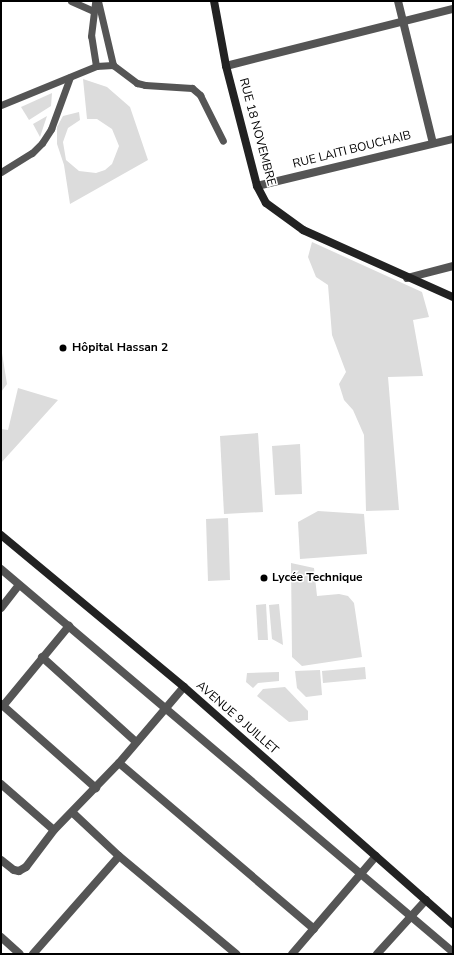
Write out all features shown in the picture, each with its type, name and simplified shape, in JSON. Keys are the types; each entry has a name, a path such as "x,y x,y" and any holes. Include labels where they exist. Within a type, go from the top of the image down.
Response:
{"street":[{"name":"RUE 18 NOVEMBRE","path":"214,1 226,66 257,186 266,204 289,222 407,278 453,297"},
{"path":"398,1 433,143"},
{"path":"226,66 402,21 453,10"},
{"name":"RUE LAITI BOUCHAIB","path":"257,186 453,139"},
{"path":"407,278 453,266"},
{"name":"AVENUE 9 JUILLET","path":"1,535 184,687 453,924"},
{"path":"1,570 69,626 163,708 361,872 453,952"},
{"path":"1,608 19,585"},
{"path":"69,626 2,705 96,788"},
{"path":"42,658 136,742"},
{"path":"1,860 14,870 22,870 54,830 73,813 119,763 163,708 184,687"},
{"path":"119,763 314,929"},
{"path":"1,784 54,830"},
{"path":"73,813 119,856 236,954"},
{"path":"33,954 119,856"},
{"path":"292,954 376,856"},
{"path":"377,954 426,900"},
{"path":"1,937 20,954"}],"lane":[{"path":"71,1 93,11"},
{"path":"95,1 91,36 96,66"},
{"path":"98,1 113,65 137,83 154,87 192,88 200,95 223,141"},
{"path":"1,105 96,66 113,65"},
{"path":"1,172 32,153 42,143 51,129 70,77"}],"shaded area":[{"path":"83,79 107,87 130,107 148,160 70,204 64,165 57,144 57,127 63,116 79,112 80,120 68,128 63,142 66,160 79,171 96,173 105,170 112,164 119,146 112,129 97,119 87,119"},
{"path":"52,93 51,106 29,120 21,107"},
{"path":"47,116 40,137 33,124"},
{"path":"312,242 422,292 429,317 413,320 423,376 388,377 399,510 366,511 364,435 353,410 344,400 339,384 346,372 332,335 328,285 316,277 308,257"},
{"path":"1,347 7,384 1,392"},
{"path":"18,388 58,400 1,463 1,429 8,430"},
{"path":"258,433 263,512 224,514 220,436"},
{"path":"300,444 302,494 275,495 272,446"},
{"path":"318,511 364,514 367,554 300,559 298,522"},
{"path":"228,518 230,580 208,581 206,519"},
{"path":"291,563 314,568 317,596 339,594 348,596 354,603 362,657 302,666 292,657"},
{"path":"266,604 268,640 258,640 256,605"},
{"path":"279,604 283,645 272,639 269,605"},
{"path":"365,667 366,679 323,683 322,671"},
{"path":"320,670 322,695 306,697 297,688 295,671"},
{"path":"279,672 279,681 258,683 253,688 246,682 247,673"},
{"path":"285,687 308,711 308,720 289,722 257,696 263,689"}],"place":[{"name":"Hôpital Hassan 2","path":"63,348"},
{"name":"Lycée Technique","path":"264,578"}]}
